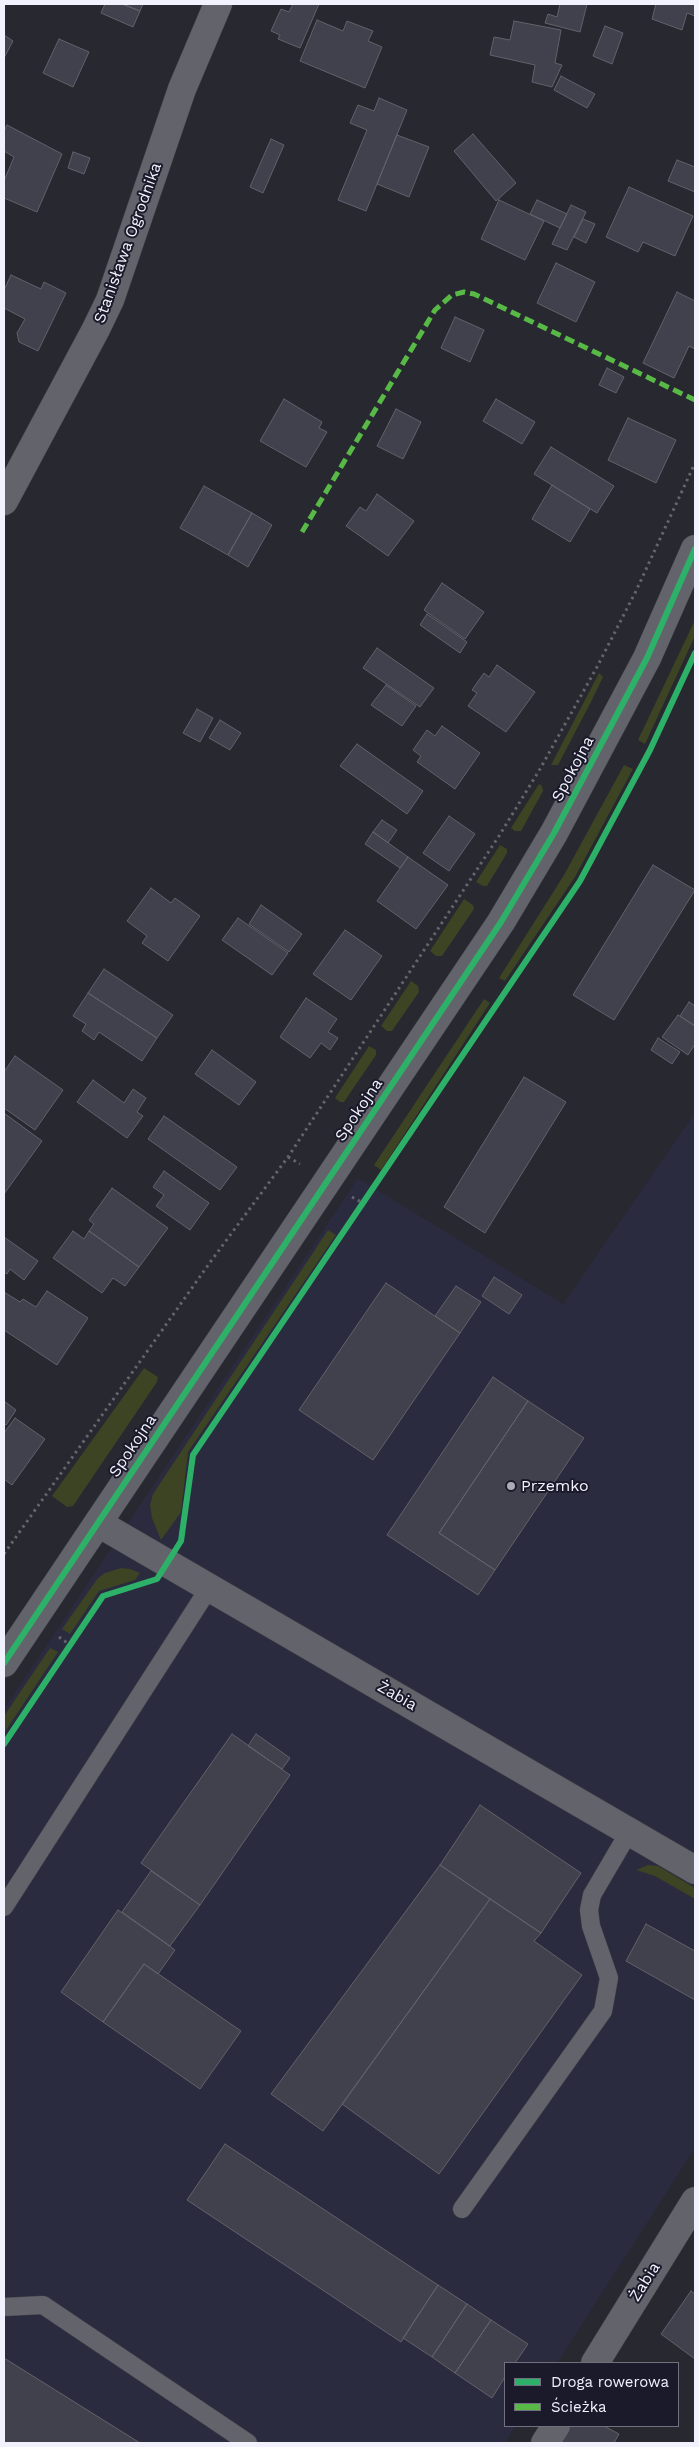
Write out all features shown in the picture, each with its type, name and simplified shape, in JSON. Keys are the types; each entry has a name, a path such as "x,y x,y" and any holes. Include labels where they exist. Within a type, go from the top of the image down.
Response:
{"street":[{"name":"Stanisława Ogrodnika","path":"5,493 96,329 110,300 182,89 218,4"},
{"name":"Spokojna","path":"4,1663 501,922 554,833 643,666 695,549"},
{"name":"Żabia","path":"98,1523 695,1870"},
{"name":"Żabia","path":"596,2362 695,2201"},
{"path":"546,2443 555,2427"}],"lane":[{"path":"4,1907 209,1588"},
{"path":"462,2208 603,2010 609,1978 591,1926 589,1910 592,1895 629,1832"},
{"path":"4,2307 43,2305 248,2443"}],"path":[{"path":"4,1554 211,1261 288,1156 499,836 540,770 597,667 636,591 695,463"}],"shaded area":[{"path":"695,1113 695,2148 558,2362 504,2362 504,2427 515,2427 505,2443 4,2443 4,1709 358,1178 563,1304"}],"green space":[{"path":"695,620 695,636 645,744 638,740"},
{"path":"599,673 603,677 591,702 558,765 551,765"},
{"path":"624,765 633,769 575,877 505,981 499,978 564,875"},
{"path":"539,784 542,786 543,791 521,831 515,831 511,828"},
{"path":"500,845 507,849 507,853 487,886 483,886 476,882"},
{"path":"464,899 473,905 474,909 442,956 436,956 430,951"},
{"path":"411,981 418,986 419,992 392,1031 387,1031 381,1026"},
{"path":"484,999 490,1003 381,1170 374,1165"},
{"path":"369,1046 376,1050 376,1055 344,1102 340,1102 335,1098"},
{"path":"328,1230 336,1235 188,1452 181,1512 161,1540 152,1518 150,1505 153,1494"},
{"path":"144,1368 158,1377 157,1382 73,1506 67,1507 52,1496"},
{"path":"121,1568 140,1573 135,1580 99,1591 70,1634 62,1629 98,1578 105,1573"},
{"path":"50,1648 58,1652 4,1733 4,1716"},
{"path":"648,1865 658,1866 695,1888 695,1899 655,1876 636,1870"}],"building":[{"path":"105,4 122,4 140,11 133,27 101,13"},
{"path":"122,4 143,4 140,11"},
{"path":"293,4 319,4 300,48 278,39 280,35 271,31 281,9 289,12"},
{"path":"560,4 587,4 580,32 545,23 548,14 557,17"},
{"path":"656,4 695,4 695,16 687,13 682,30 652,19"},
{"path":"317,20 343,31 347,21 373,31 368,41 382,47 365,88 300,61"},
{"path":"514,21 561,30 555,63 562,65 552,87 532,82 535,65 490,55 494,37 510,40"},
{"path":"605,26 623,33 612,64 593,56"},
{"path":"4,35 13,41 4,58"},
{"path":"59,39 89,52 73,87 43,73"},
{"path":"561,76 595,94 587,108 554,90"},
{"path":"379,98 407,110 366,211 338,200 367,130 350,123 358,105 374,111"},
{"path":"7,125 62,154 37,212 4,198 4,181 14,157 4,151 4,131"},
{"path":"473,134 516,183 496,201 454,151"},
{"path":"397,135 429,147 409,197 377,184"},
{"path":"271,139 284,145 263,193 250,187"},
{"path":"73,152 90,158 84,174 68,168"},
{"path":"677,160 695,167 695,192 668,181"},
{"path":"629,187 693,216 675,256 643,242 638,252 606,237"},
{"path":"499,200 544,221 525,260 481,239"},
{"path":"537,200 567,214 560,228 530,214"},
{"path":"571,205 586,212 567,250 552,244"},
{"path":"583,219 595,224 586,243 574,237"},
{"path":"556,263 595,282 576,322 537,303"},
{"path":"11,275 41,289 44,282 66,293 38,351 19,342 17,333 25,319 4,308 4,290"},
{"path":"677,292 695,301 695,349 689,346 674,378 643,363"},
{"path":"455,317 484,330 470,362 441,348"},
{"path":"607,368 624,377 616,393 599,385"},
{"path":"284,399 322,422 319,428 327,432 306,467 260,441"},
{"path":"496,399 535,422 522,444 483,421"},
{"path":"396,409 421,422 403,459 377,446"},
{"path":"628,418 676,440 656,483 608,460"},
{"path":"551,447 614,486 597,513 534,474"},
{"path":"552,485 590,509 570,542 532,519"},
{"path":"204,486 252,513 228,555 180,528"},
{"path":"377,494 414,521 388,556 346,526 360,507 366,511"},
{"path":"252,513 272,525 248,567 228,555"},
{"path":"442,583 484,612 465,639 424,610"},
{"path":"427,614 467,642 460,653 420,625"},
{"path":"377,648 434,688 420,707 363,668"},
{"path":"497,665 535,692 506,732 468,706 477,693 472,690 484,673 489,677"},
{"path":"386,685 416,706 402,726 371,705"},
{"path":"197,709 213,718 200,742 183,733"},
{"path":"220,720 241,733 230,750 209,738"},
{"path":"442,726 480,753 455,789 417,762 421,756 413,750 427,730 435,736"},
{"path":"357,744 423,791 407,814 340,766"},
{"path":"449,816 475,834 449,871 423,853"},
{"path":"382,820 397,830 388,843 373,832"},
{"path":"373,832 408,857 400,868 365,844"},
{"path":"408,857 448,885 416,929 377,901"},
{"path":"653,865 695,890 614,1020 573,995"},
{"path":"151,888 171,903 175,898 200,916 168,961 142,943 147,936 127,921"},
{"path":"261,905 302,934 289,952 249,924"},
{"path":"238,918 288,953 272,975 222,940"},
{"path":"345,930 382,956 351,1000 313,974"},
{"path":"104,969 173,1015 157,1038 88,993"},
{"path":"88,993 157,1038 142,1061 99,1032 94,1040 82,1031 86,1024 73,1016"},
{"path":"306,998 337,1019 328,1032 338,1038 330,1050 321,1043 310,1058 280,1037"},
{"path":"689,1002 695,1006 695,1026 680,1016"},
{"path":"678,1015 695,1026 695,1044 688,1055 662,1037"},
{"path":"658,1038 680,1052 672,1064 651,1050"},
{"path":"212,1050 256,1082 239,1105 195,1074"},
{"path":"15,1056 63,1090 35,1130 4,1108 4,1072"},
{"path":"524,1077 566,1102 485,1233 444,1207"},
{"path":"93,1080 124,1103 133,1089 146,1098 137,1112 143,1116 127,1138 77,1102"},
{"path":"4,1113 42,1141 4,1194"},
{"path":"164,1116 237,1167 220,1190 148,1139"},
{"path":"164,1171 209,1203 190,1230 156,1206 164,1195 153,1187"},
{"path":"112,1188 168,1228 139,1267 89,1231 94,1224 89,1220"},
{"path":"73,1231 84,1239 89,1231 139,1267 125,1286 113,1278 102,1293 53,1258"},
{"path":"4,1237 38,1261 24,1280 10,1269 7,1274 4,1272"},
{"path":"494,1277 522,1295 509,1314 482,1296"},
{"path":"386,1283 460,1333 373,1460 299,1410"},
{"path":"456,1286 481,1302 460,1333 435,1316"},
{"path":"47,1291 88,1318 57,1365 4,1330 4,1292 20,1302 23,1299 36,1307"},
{"path":"493,1377 528,1401 439,1533 495,1570 478,1595 387,1535"},
{"path":"4,1401 16,1410 6,1425 4,1423"},
{"name":"Przemko","path":"528,1401 584,1438 495,1570 439,1533"},
{"path":"15,1418 45,1439 12,1485 4,1479 4,1433"},
{"path":"232,1734 290,1775 200,1905 141,1863"},
{"path":"256,1734 290,1758 282,1769 248,1746"},
{"path":"480,1805 581,1873 541,1933 440,1865"},
{"path":"440,1865 490,1899 323,2131 271,2094"},
{"path":"151,1871 200,1905 170,1946 122,1912"},
{"path":"490,1899 541,1933 534,1941 582,1975 439,2174 342,2104"},
{"path":"118,1910 175,1950 158,1974 144,1964 103,2022 61,1992"},
{"path":"646,1924 695,1951 695,2000 626,1961"},
{"path":"144,1964 241,2031 200,2089 103,2022"},
{"path":"225,2144 438,2285 401,2342 187,2200"},
{"path":"438,2285 467,2304 432,2357 403,2338"},
{"path":"691,2291 695,2294 695,2359 661,2334"},
{"path":"467,2304 491,2320 455,2373 432,2357"},
{"path":"491,2320 528,2344 516,2362 504,2362 504,2379 492,2398 455,2373"},
{"path":"4,2358 140,2443 4,2443"},
{"path":"569,2427 606,2427 619,2434 614,2443 560,2443"}],"marked path":[{"path":"302,532 435,310 452,295 464,292 474,294 695,400"}],"cycle path":[{"path":"4,1663 501,922 554,833 647,658 695,549"},
{"path":"4,1744 103,1596 157,1579 181,1541 193,1455 580,881 650,750 695,653"}],"place":[{"name":"Przemko","path":"511,1486"}]}
